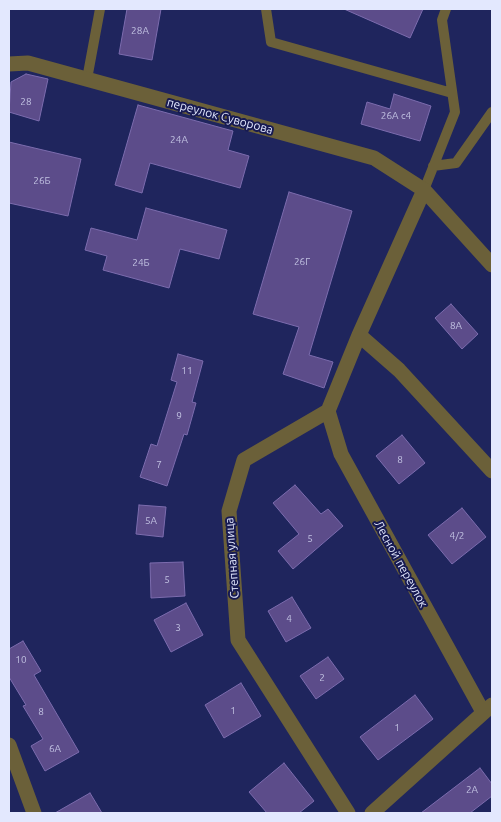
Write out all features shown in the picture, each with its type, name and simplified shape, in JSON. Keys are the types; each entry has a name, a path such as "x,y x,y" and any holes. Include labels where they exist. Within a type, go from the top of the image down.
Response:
{"street":[{"name":"переулок Суворова","path":"9,64 28,63 374,158 424,190 492,264"},
{"path":"328,411 359,335 424,190"},
{"path":"359,335 399,370 492,471"},
{"name":"Лесной переулок","path":"328,411 341,454 488,708"},
{"name":"Степная улица","path":"328,411 244,460 230,511 238,640 348,813"},
{"path":"372,813 488,708"},
{"path":"9,744 34,813"}],"lane":[{"path":"87,79 100,9"},
{"path":"266,9 271,42 452,93"},
{"path":"424,190 455,112 442,20 446,9"},
{"path":"433,166 456,163 492,112"}],"building":[{"path":"127,9 161,9 152,60 119,54"},
{"path":"344,9 423,9 410,38"},
{"path":"26,74 48,79 39,121 9,112 11,82"},
{"path":"394,94 431,106 420,141 361,124 367,102 390,109"},
{"path":"138,105 233,131 228,150 249,156 240,188 150,163 142,193 115,185"},
{"path":"9,142 81,159 68,216 9,203"},
{"path":"289,192 352,211 309,355 333,362 324,388 283,374 299,327 253,314"},
{"path":"146,208 227,230 219,259 180,249 169,288 103,270 107,256 85,250 91,228 137,240"},
{"path":"451,304 478,334 462,349 435,318"},
{"path":"178,354 203,361 192,402 196,403 187,435 184,434 167,486 140,477 151,444 157,446 177,382 171,380"},
{"path":"402,435 425,463 399,484 376,456"},
{"path":"295,485 321,514 328,509 343,526 293,569 278,551 299,534 273,503"},
{"path":"139,505 166,507 163,537 136,534"},
{"path":"462,508 486,537 452,564 428,535"},
{"path":"183,562 185,596 151,598 150,563"},
{"path":"292,597 311,628 286,642 268,611"},
{"path":"186,603 203,635 171,652 154,620"},
{"path":"23,641 41,671 34,675 79,752 45,771 31,746 43,739 23,706 26,705 9,677 9,649"},
{"path":"328,657 344,679 316,699 300,676"},
{"path":"241,683 261,716 224,738 205,705"},
{"path":"415,695 433,719 378,760 360,737"},
{"path":"284,763 314,801 299,813 267,813 249,792"},
{"path":"480,768 492,784 492,796 470,813 421,813"},
{"path":"90,793 102,813 55,813"}]}
